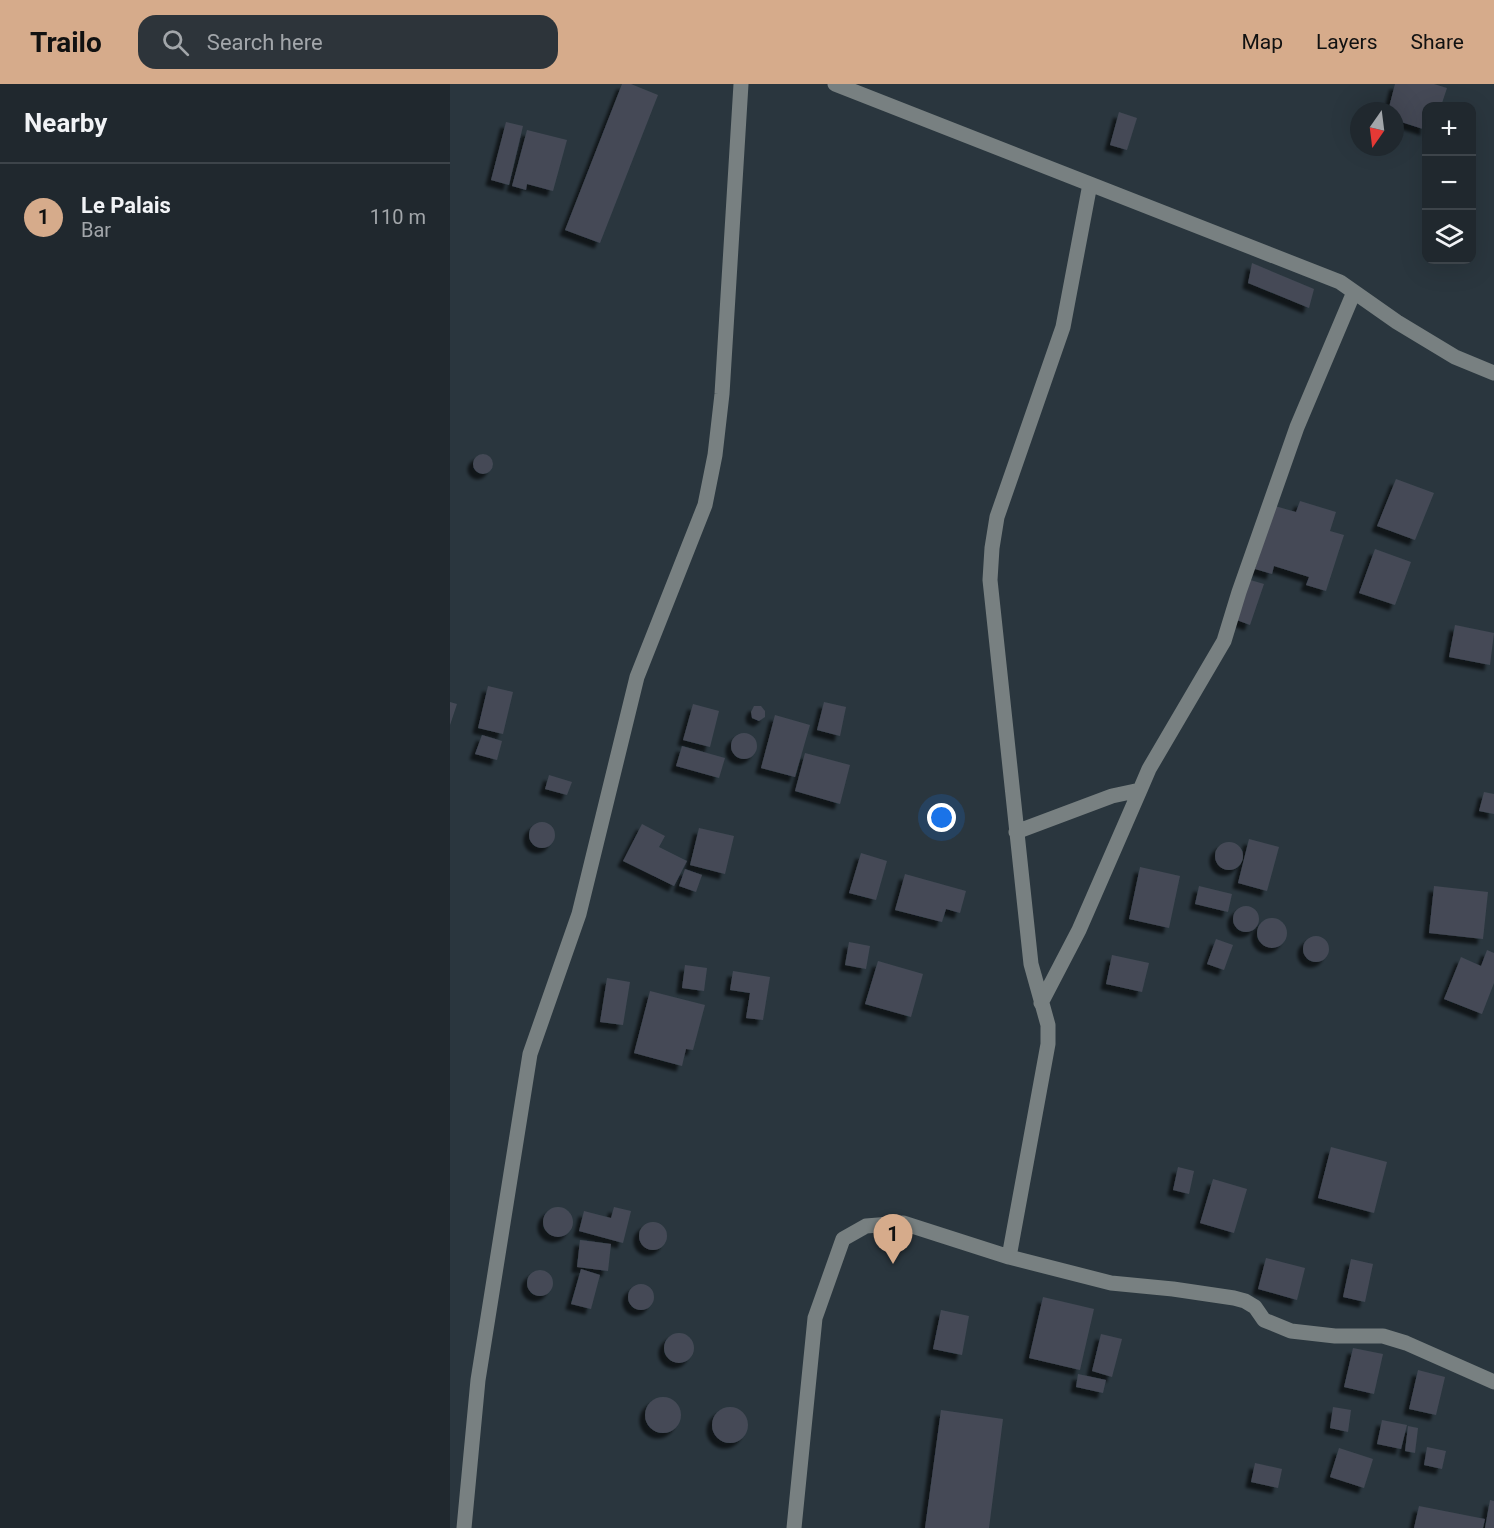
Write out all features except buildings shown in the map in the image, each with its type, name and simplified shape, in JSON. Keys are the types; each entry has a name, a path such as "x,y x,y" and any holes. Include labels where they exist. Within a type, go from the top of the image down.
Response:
{"street":[{"path":"464,1528 478,1380 530,1054 579,914 637,677 705,506 715,455 722,394 741,84"},
{"path":"835,84 1341,282 1397,322 1455,357 1494,374"},
{"path":"1009,1257 1048,1044 1048,1025 1031,964 990,580 992,548 997,518 1063,327 1090,184"},
{"path":"1041,1003 1078,930 1149,769 1224,641 1297,427 1354,292"},
{"path":"1016,832 1112,796 1140,790"},
{"path":"794,1528 815,1318 843,1239 866,1226 903,1223 1009,1257 1111,1283 1173,1288 1234,1298 1255,1307 1264,1320 1291,1331 1335,1336 1383,1336 1406,1343 1494,1382"}],"place":[{"name":"Le Palais","path":"893,1264"}]}
